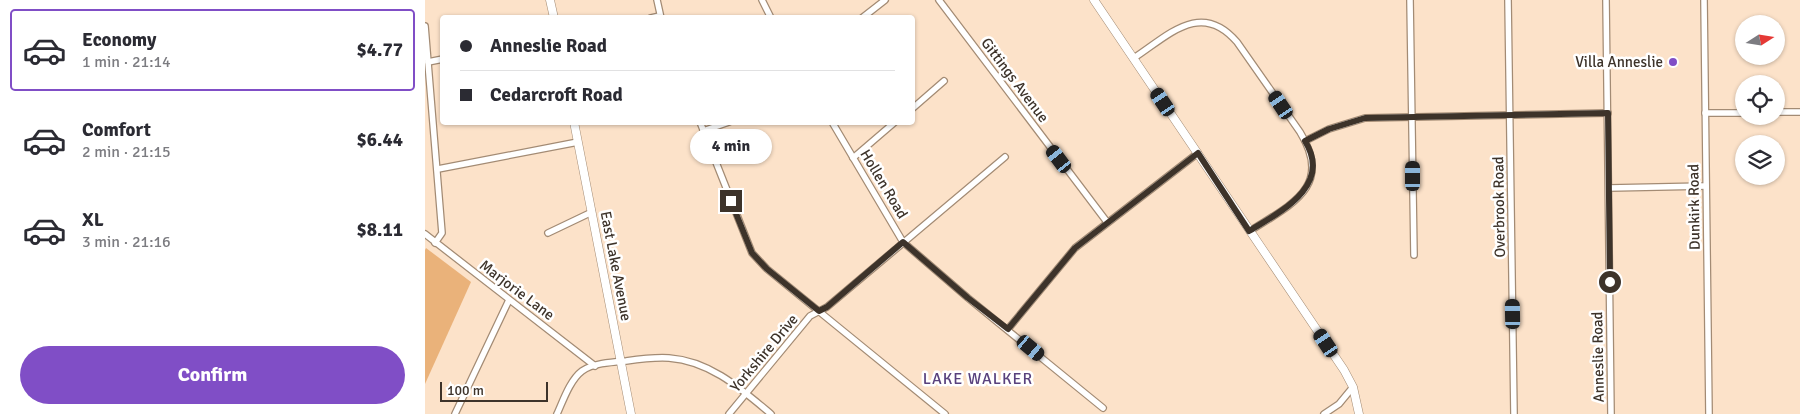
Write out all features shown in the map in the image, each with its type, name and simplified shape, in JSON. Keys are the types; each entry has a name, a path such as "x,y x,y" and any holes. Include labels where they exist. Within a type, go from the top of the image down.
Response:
{"street":[{"path":"550,0 553,15"},
{"path":"657,0 660,15"},
{"path":"762,0 770,15"},
{"path":"866,15 885,0"},
{"name":"Gittings Avenue","path":"939,0 1107,222"},
{"path":"1094,0 1333,353 1353,387 1359,414"},
{"path":"1410,0 1414,255"},
{"name":"Overbrook Road","path":"1508,0 1515,414"},
{"name":"Anneslie Road","path":"1606,0 1611,414"},
{"name":"Dunkirk Road","path":"1704,0 1709,414"},
{"path":"1134,58 1184,25 1196,21 1219,26 1237,42 1309,147 1312,163 1311,178 1302,194 1289,206 1249,231"},
{"path":"425,26 442,233 435,243"},
{"path":"428,62 440,60"},
{"path":"915,106 944,81"},
{"path":"1785,112 1800,112"},
{"path":"1305,141 1329,129 1365,118 1608,113"},
{"path":"1705,113 1735,113"},
{"name":"East Lake Avenue","path":"575,125 631,414"},
{"path":"701,125 752,253 767,269 945,414"},
{"path":"703,131 720,125"},
{"name":"Hollen Road","path":"834,125 903,242 968,298 1103,408"},
{"path":"853,158 892,125"},
{"path":"438,169 578,142"},
{"path":"1008,329 1065,258 1082,241 1198,153"},
{"name":"Yorkshire Drive","path":"729,414 810,316 827,307 1005,157"},
{"path":"1609,188 1706,186"},
{"path":"549,233 592,212"},
{"name":"Marjorie Lane","path":"425,234 595,366"},
{"path":"455,414 509,300"},
{"path":"557,414 577,375 588,368 621,361 669,358 696,363 721,375 771,414"},
{"path":"1324,414 1339,404 1353,387"}],"shaded area":[{"path":"426,248 471,282 425,384 425,250"}],"place":[{"name":"Villa Anneslie","path":"1673,62"}],"district":[{"name":"LAKE WALKER","path":"978,379"}],"route":[{"path":"731,201 752,253 767,269 819,311 827,307 903,242 968,298 1008,329 1065,258 1082,241 1198,153 1249,231 1289,206 1302,194 1308,185 1311,178 1312,163 1309,147 1305,141 1343,123 1365,118 1608,113 1610,282"}]}
